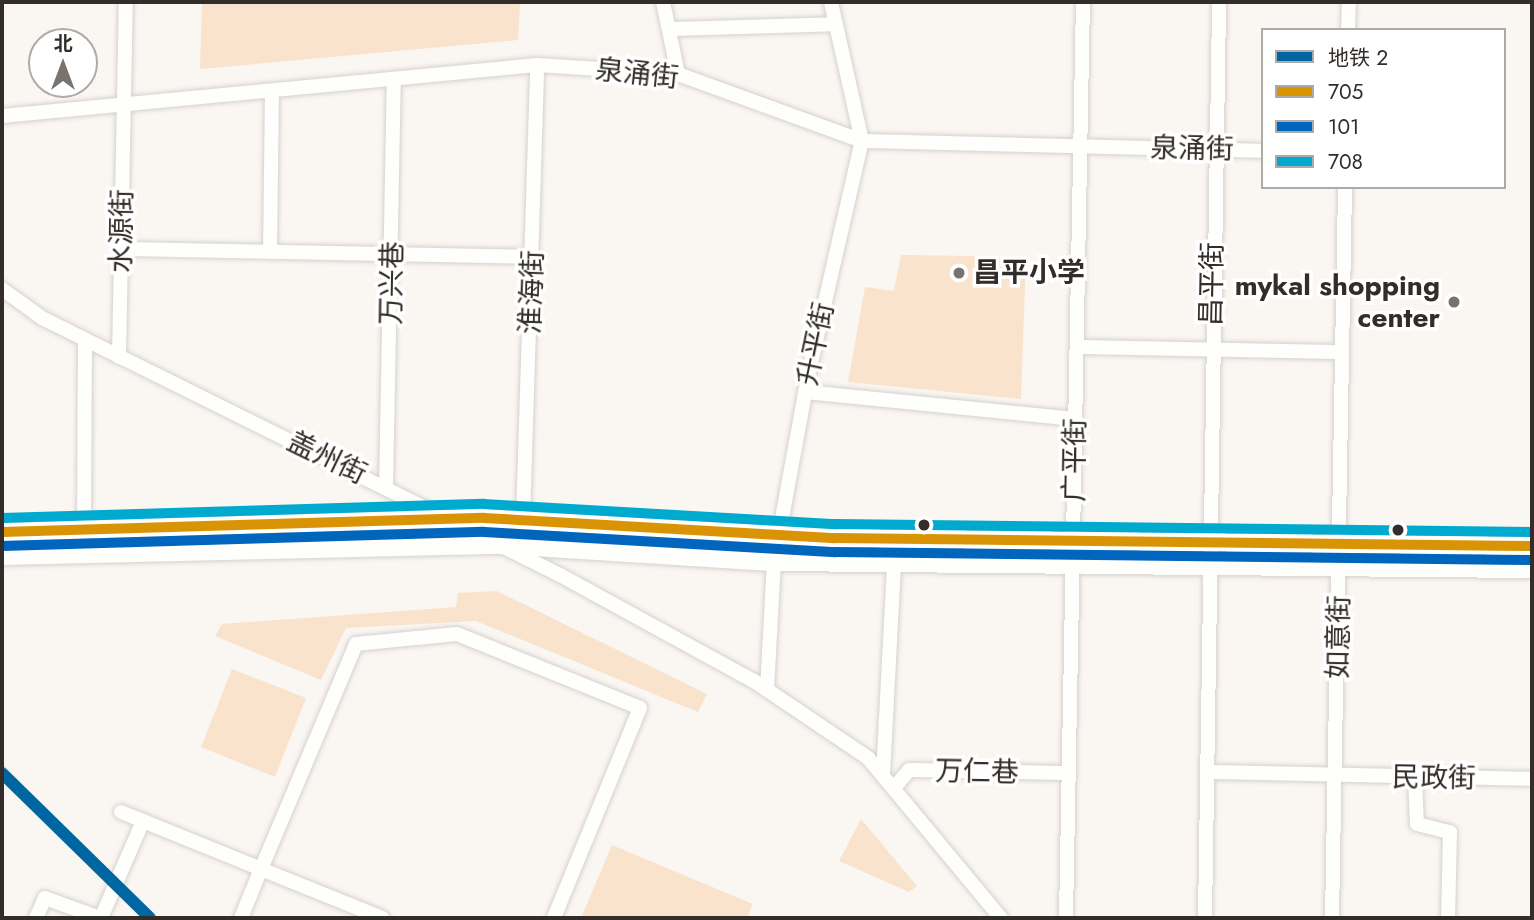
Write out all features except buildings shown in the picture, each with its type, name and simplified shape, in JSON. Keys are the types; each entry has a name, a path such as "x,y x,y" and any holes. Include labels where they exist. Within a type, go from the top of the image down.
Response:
{"main road":[{"path":"2,532 523,519 778,535 1532,546"},
{"path":"2,556 501,545 774,562 894,565 1532,569"}],"street":[{"name":"水源街","path":"120,357 126,2"},
{"path":"663,2 671,29 678,74"},
{"name":"升平街","path":"767,690 778,535 805,392 862,141 831,2"},
{"name":"广平街","path":"1066,918 1083,2"},
{"name":"昌平街","path":"1205,918 1209,772 1211,347 1219,2"},
{"path":"1348,28 1349,2"},
{"path":"671,29 836,24"},
{"name":"泉涌街","path":"2,117 537,65 678,74 862,141 1261,151"},
{"name":"淮海街","path":"523,519 537,65"},
{"name":"万兴巷","path":"386,486 393,254 394,80"},
{"path":"270,252 272,91"},
{"name":"如意街","path":"1332,918 1345,189"},
{"path":"121,249 533,257"},
{"name":"盖州街","path":"2,289 41,318 386,486 444,519 501,545 767,690 868,758 1001,918"},
{"path":"84,529 85,340"},
{"path":"1077,348 1211,347 1341,352"},
{"path":"805,392 1076,419"},
{"path":"883,775 894,565"},
{"path":"241,918 356,645 457,634 640,708 554,918"},
{"name":"万仁巷","path":"894,788 909,770 1069,773"},
{"name":"民政街","path":"1209,772 1532,779"},
{"path":"1415,778 1417,824 1450,832 1448,918"},
{"path":"121,812 382,918"},
{"path":"36,918 45,898 100,918 143,821"}],"shaded area":[{"path":"202,2 520,2 518,40 200,69"},
{"path":"901,255 1026,257 1021,399 848,382 865,287 894,291"},
{"path":"497,591 707,694 698,712 476,621 346,628 321,680 215,636 222,624 456,607 458,593"},
{"path":"232,669 306,698 275,777 201,747"},
{"path":"861,819 917,886 909,892 839,861"},
{"path":"612,845 753,904 747,918 581,918"}],"metro line":[{"name":"2","path":"2,773 150,918"}],"transit line":[{"name":"708","path":"2,518 484,504 835,524 1532,532"},
{"name":"705","path":"2,532 484,518 835,538 1532,546"},
{"name":"101","path":"2,546 484,532 835,552 1532,560"}],"place":[{"name":"昌平小学","path":"959,273"},
{"name":"mykal shopping center","path":"1454,302"}]}
